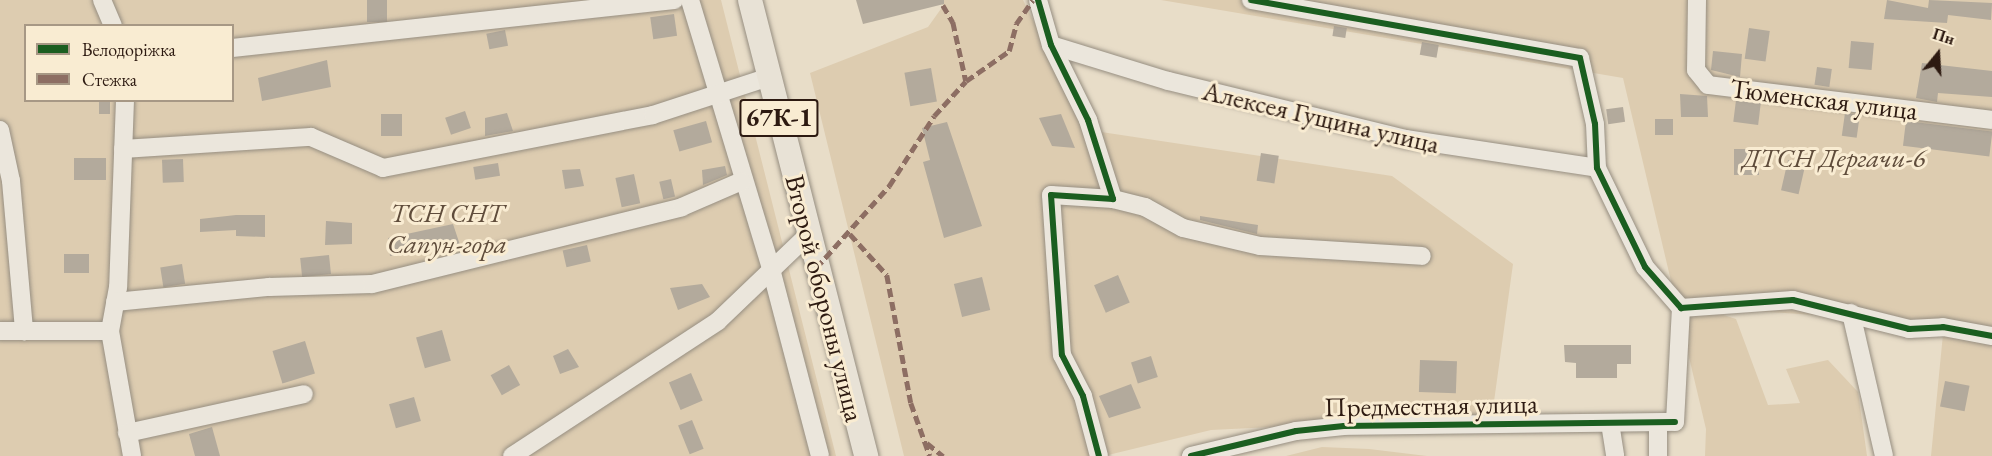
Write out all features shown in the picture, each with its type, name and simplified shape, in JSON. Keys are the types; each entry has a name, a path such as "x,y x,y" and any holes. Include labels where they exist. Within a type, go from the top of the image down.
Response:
{"main road":[{"name":"Второй обороны улица","path":"750,0 866,456"}],"street":[{"path":"102,0 111,24"},
{"path":"234,48 674,0"},
{"path":"690,0 742,181 771,269 820,456"},
{"path":"1038,0 1051,45 1088,120 1113,199"},
{"path":"1251,0 1580,58 1595,124 1597,168 1645,267 1681,308 1666,422 1658,456"},
{"name":"Тюменская улица","path":"1697,0 1696,70 1708,85 1992,120"},
{"name":"Алексея Гущина улица","path":"1051,45 1168,81 1406,139 1597,168"},
{"path":"123,149 311,137 383,168 653,115 769,77"},
{"path":"125,102 115,302 110,331 132,456"},
{"path":"0,130 11,181 24,331"},
{"path":"115,302 269,287 372,284 682,207 742,181"},
{"path":"1099,456 1096,430 1062,355 1051,195 1113,199 1145,207 1183,228 1260,246 1422,256"},
{"path":"513,456 718,321 808,235"},
{"path":"1681,308 1793,300 1909,329 1942,327 1992,336"},
{"path":"1851,313 1884,456"},
{"path":"0,331 110,331"},
{"path":"128,433 304,394"},
{"name":"Предместная улица","path":"1191,456 1221,452 1344,426 1666,422"},
{"path":"1610,423 1616,456"}],"green space":[{"name":"ТСН СНТ Сапун-гора","path":"0,0 721,0 836,456 0,456"},
{"path":"939,0 1023,0 1088,130 1392,176 1513,264 1492,416 1211,430 1104,456 904,456 810,73 928,27 943,6"},
{"name":"ДТСН Дергачи-6","path":"1161,0 1992,0 1992,456 1931,456 1944,324 1698,307 1736,319 1768,405 1800,403 1786,369 1828,360 1858,392 1867,456 1705,456 1706,429 1623,78"},
{"path":"1322,447 1369,449 1427,456 1286,456"}],"building":[{"path":"367,0 387,0 387,22 367,22"},
{"path":"856,0 944,0 944,4 863,24"},
{"path":"1887,0 1928,8 1929,0 1992,3 1991,20 1948,15 1947,23 1884,19"},
{"path":"674,14 677,36 653,39 650,17"},
{"path":"1334,26 1347,28 1345,38 1332,36"},
{"path":"1749,28 1770,31 1765,62 1745,59"},
{"path":"505,30 508,46 489,49 486,34"},
{"path":"1851,41 1874,43 1872,70 1849,68"},
{"path":"1422,42 1439,45 1436,58 1420,55"},
{"path":"1713,51 1742,54 1740,77 1711,70"},
{"path":"327,60 331,87 262,101 258,78"},
{"path":"1922,63 1992,71 1992,97 1938,93 1937,102 1916,98"},
{"path":"1817,67 1832,69 1829,87 1814,85"},
{"path":"931,68 937,101 910,106 904,73"},
{"path":"1680,94 1707,96 1708,117 1681,117"},
{"path":"1736,100 1761,103 1758,125 1733,122"},
{"path":"99,102 110,102 110,114 99,114"},
{"path":"1623,107 1625,122 1608,124 1606,109"},
{"path":"465,111 471,128 451,135 445,118"},
{"path":"507,113 513,131 485,136 485,118"},
{"path":"1845,113 1860,115 1857,138 1842,136"},
{"path":"381,114 402,114 402,136 381,136"},
{"path":"1061,114 1075,148 1052,146 1039,118"},
{"path":"1655,119 1673,119 1673,135 1655,135"},
{"path":"706,121 712,142 679,152 673,130"},
{"path":"1906,121 1992,132 1989,156 1903,146"},
{"path":"947,122 982,226 944,238 923,162 930,160 922,128"},
{"path":"1734,149 1759,149 1759,175 1734,175"},
{"path":"1261,153 1279,156 1274,183 1257,181"},
{"path":"74,158 106,158 106,180 74,180"},
{"path":"183,159 184,182 163,183 162,160"},
{"path":"1788,160 1806,164 1799,194 1781,190"},
{"path":"498,163 500,176 475,180 473,167"},
{"path":"725,166 727,175 703,185 702,170"},
{"path":"580,169 584,186 565,189 562,170"},
{"path":"634,174 640,203 622,207 615,178"},
{"path":"671,179 675,197 663,199 659,182"},
{"path":"265,215 265,237 236,236 236,230 200,232 200,219"},
{"path":"1200,216 1258,225 1257,234 1200,220"},
{"path":"326,221 352,223 352,244 325,245"},
{"path":"453,224 460,245 390,256 388,238"},
{"path":"587,245 591,262 566,267 563,251"},
{"path":"64,254 89,254 89,273 64,273"},
{"path":"329,255 331,274 302,277 300,258"},
{"path":"182,264 185,284 163,287 160,267"},
{"path":"1118,275 1130,303 1106,313 1094,285"},
{"path":"982,277 990,310 962,317 954,284"},
{"path":"702,284 710,297 678,310 670,288"},
{"path":"442,330 451,361 425,368 416,337"},
{"path":"305,341 315,374 282,383 272,351"},
{"path":"1564,345 1631,345 1631,364 1617,364 1617,378 1576,378 1576,363 1565,362"},
{"path":"568,349 579,367 560,374 553,356"},
{"path":"1151,356 1158,377 1138,383 1131,362"},
{"path":"1420,360 1457,361 1456,393 1419,392"},
{"path":"509,365 520,385 502,395 491,375"},
{"path":"691,373 703,401 681,410 669,382"},
{"path":"1945,381 1970,386 1965,411 1940,407"},
{"path":"1131,384 1141,408 1109,418 1099,396"},
{"path":"414,397 421,421 396,428 389,404"},
{"path":"692,420 704,449 690,454 678,426"},
{"path":"212,427 220,456 195,456 189,434"}],"marked path":[{"path":"816,268 889,186 934,116 966,81 1009,51 1016,24 1033,0"},
{"path":"943,5 953,22 966,81"},
{"path":"850,234 887,275 911,403 930,456"},
{"path":"927,443 943,456"}],"cycle path":[{"path":"1038,0 1051,45 1088,120 1113,199 1051,195 1062,355 1083,396 1099,456"},
{"path":"1251,0 1580,58 1595,124 1597,168 1645,267 1681,308 1793,300 1909,329 1943,327 1992,336"},
{"path":"1191,456 1296,431 1344,426 1675,422"}]}
